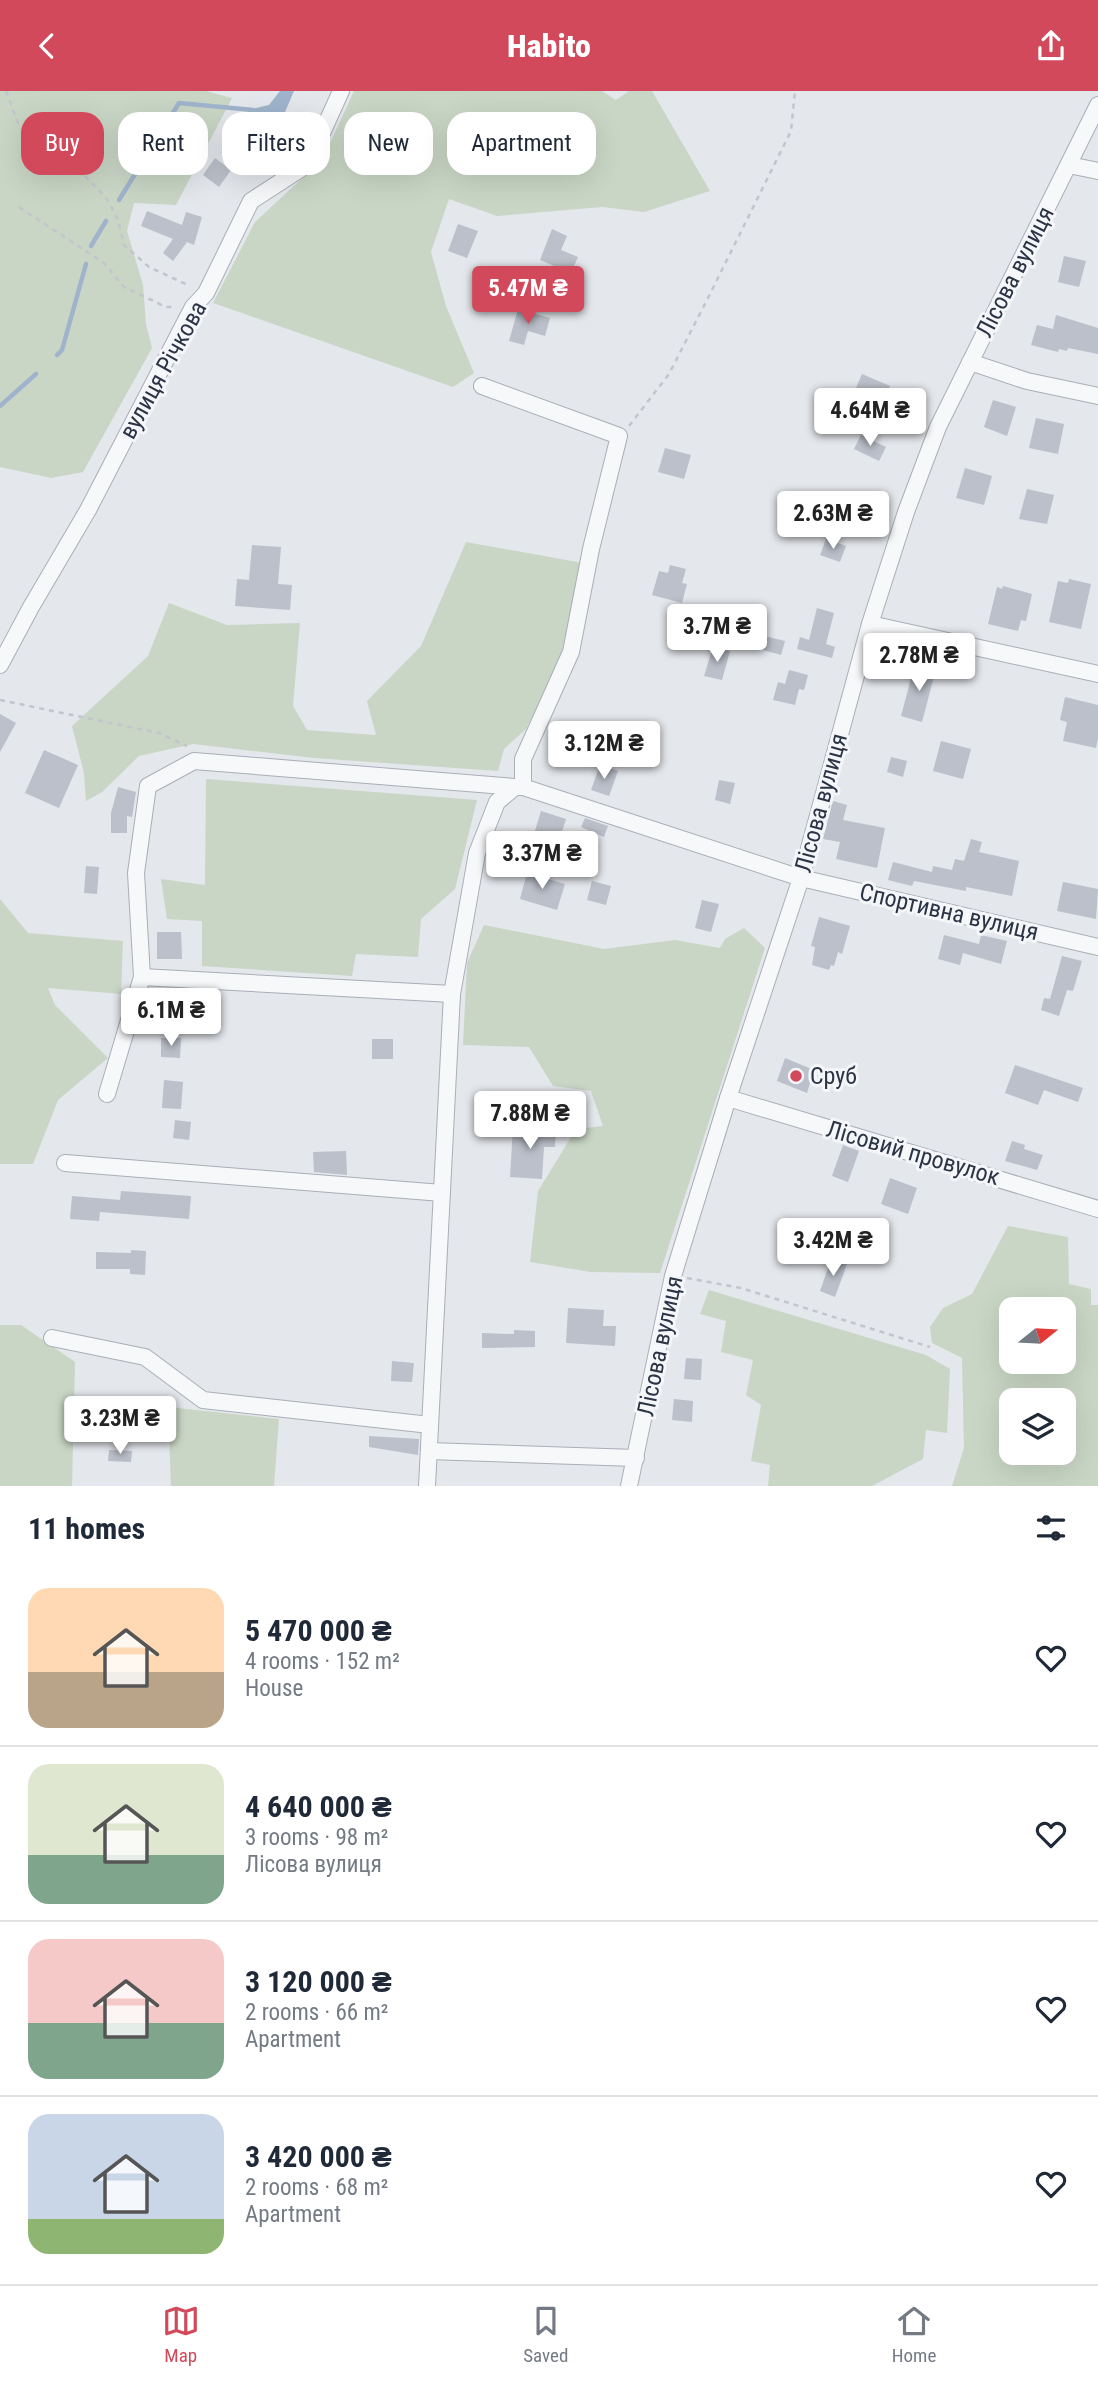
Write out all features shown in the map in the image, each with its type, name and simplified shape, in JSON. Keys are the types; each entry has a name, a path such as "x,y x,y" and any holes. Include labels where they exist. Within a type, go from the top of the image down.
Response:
{"street":[{"name":"вулиця Річкова","path":"0,666 88,510 192,307 206,293 251,201 308,164 341,91"},
{"name":"Лісова вулиця","path":"629,1486 673,1276 728,1098 801,878 870,624 910,500 938,427 1098,105"},
{"path":"1069,165 1098,171"},
{"path":"970,362 1027,381 1098,396"},
{"path":"426,1486 452,994 477,853 497,802 519,787 523,759 572,652 592,549 619,436 482,386"},
{"path":"870,624 1098,674"},
{"name":"Спортивна вулиця","path":"142,977 136,873 148,786 194,761 519,787 801,878 1098,947"},
{"path":"107,1094 142,977 452,994"},
{"name":"Лісовий провулок","path":"728,1098 1098,1209"},
{"path":"65,1163 442,1193"},
{"path":"52,1338 145,1357 203,1400 430,1425"},
{"path":"429,1451 636,1458"}],"path":[{"path":"6,91 19,126 86,177 107,199 118,221 124,245 149,267 206,293"},
{"path":"619,436 636,419 669,374 708,298 791,131 795,91"},
{"path":"19,207 104,263 124,287 166,307 192,307"},
{"path":"0,700 159,733 192,748"},
{"path":"673,1276 741,1288 807,1306 930,1347"}],"green space":[{"path":"0,91 206,91 232,98 225,112 222,112 208,144 208,112 118,112 118,175 192,175 176,205 134,203 127,231 143,285 146,324 152,348 83,472 51,478 0,467"},
{"path":"354,91 602,91 616,100 629,91 652,91 710,191 644,212 602,207 497,216 449,199 431,252 446,306 474,373 453,387 213,303 255,222 306,175 330,175 330,143 344,113 344,175 433,175 433,112 344,112"},
{"path":"466,542 583,563 576,628 526,729 504,749 498,771 314,758 193,744 139,756 102,792 86,801 84,773 72,726 148,656 169,603 227,625 300,623 293,706 307,730 376,735 367,701 421,646"},
{"path":"206,779 477,800 455,889 421,919 418,957 356,954 352,976 202,966 202,921 167,919 161,879 205,885"},
{"path":"0,899 28,933 123,941 121,994 48,988 55,1005 108,1058 58,1100 33,1164 0,1164"},
{"path":"484,925 604,949 675,940 720,948 725,939 744,928 765,948 660,1273 591,1272 530,1262 538,1191 576,1129 603,1126 591,1091 553,1086 529,1047 463,1045 467,963"},
{"path":"1008,1226 1068,1237 1069,1284 1091,1289 1091,1305 1098,1305 1098,1486 952,1486 964,1448 962,1358 932,1343 930,1327 943,1308 972,1294"},
{"path":"709,1290 926,1355 950,1369 947,1433 926,1430 923,1459 872,1486 768,1486 770,1465 751,1461 761,1405 746,1395 753,1360 721,1352 726,1321 700,1314"},
{"path":"0,1325 21,1325 75,1362 72,1486 0,1486"},
{"path":"168,1407 279,1419 274,1486 171,1486"}],"water":[{"path":"280,91 294,91 285,112 247,110 269,105"}],"building":[{"path":"215,158 222,163 222,175 227,175 219,187 203,175 208,175 208,168"},
{"path":"147,211 182,225 186,212 202,217 194,245 187,242 173,261 163,253 173,239 141,226"},
{"path":"458,224 478,231 467,258 448,251"},
{"path":"552,229 567,236 561,250 578,257 571,273 540,260"},
{"path":"1064,256 1086,261 1079,287 1058,282"},
{"path":"518,309 550,318 545,336 528,331 524,345 509,341"},
{"path":"1056,315 1098,328 1098,354 1068,348 1067,351 1059,349 1058,352 1031,345 1037,325 1053,329"},
{"path":"862,374 890,386 878,414 850,402"},
{"path":"993,400 1016,407 1007,436 984,427"},
{"path":"1036,418 1064,424 1058,454 1029,448"},
{"path":"861,435 886,447 879,461 854,449"},
{"path":"665,448 691,455 684,479 658,472"},
{"path":"965,468 992,476 984,505 956,498"},
{"path":"1027,489 1054,495 1047,524 1019,519"},
{"path":"826,539 846,546 840,562 820,555"},
{"path":"252,545 281,547 278,584 292,585 290,610 235,606 237,579 249,580"},
{"path":"670,565 686,569 682,583 687,584 682,603 652,595 659,571 668,573"},
{"path":"1069,579 1091,584 1081,629 1049,622 1058,581 1068,583"},
{"path":"1003,586 1032,594 1026,621 1021,620 1018,631 988,624 997,587 1002,589"},
{"path":"817,608 834,613 826,644 835,647 832,658 797,649 800,637 809,640"},
{"path":"760,635 785,641 781,655 756,648"},
{"path":"713,647 730,651 722,680 704,676"},
{"path":"915,664 936,669 922,722 901,716"},
{"path":"789,670 808,675 804,690 799,689 795,705 773,700 778,682 785,684"},
{"path":"1065,697 1098,705 1096,748 1063,741 1067,722 1060,720"},
{"path":"0,714 16,723 0,752"},
{"path":"941,741 971,749 963,779 933,771"},
{"path":"44,750 78,765 59,808 25,793"},
{"path":"891,757 907,761 903,777 887,772"},
{"path":"600,765 618,771 609,796 591,790"},
{"path":"719,780 735,783 730,804 715,800"},
{"path":"118,787 136,792 132,817 127,816 127,833 111,833 111,813"},
{"path":"833,801 847,805 843,820 885,828 877,868 836,859 840,842 823,839"},
{"path":"541,811 566,819 559,841 534,834"},
{"path":"585,818 608,826 604,837 581,827"},
{"path":"971,839 982,842 979,852 1019,861 1012,896 966,887 966,891 914,881 912,886 888,880 893,862 932,872 933,866 952,870 955,859 964,861"},
{"path":"86,866 99,867 97,894 84,893"},
{"path":"527,873 565,884 557,910 520,899"},
{"path":"592,881 611,886 606,905 587,900"},
{"path":"1063,882 1098,889 1096,919 1057,911"},
{"path":"702,900 719,904 711,932 695,928"},
{"path":"819,917 850,926 842,954 838,952 834,966 831,965 829,970 812,965 815,947 811,946"},
{"path":"157,932 181,932 182,959 157,959"},
{"path":"944,935 979,944 981,935 1007,941 1001,964 963,953 960,965 938,959"},
{"path":"1062,956 1082,961 1073,991 1067,990 1059,1016 1041,1010 1044,998 1050,999"},
{"path":"152,993 170,993 171,1015 153,1015"},
{"path":"161,1038 181,1038 180,1058 161,1057"},
{"path":"372,1039 393,1039 393,1059 372,1059"},
{"name":"Сруб","path":"785,1058 814,1070 807,1093 777,1081"},
{"path":"1015,1065 1083,1088 1078,1102 1044,1090 1038,1105 1005,1093"},
{"path":"164,1080 183,1082 181,1109 162,1108"},
{"path":"175,1120 191,1122 189,1140 173,1138"},
{"path":"513,1127 556,1129 555,1147 544,1147 542,1179 510,1177"},
{"path":"1012,1141 1025,1145 1024,1149 1043,1155 1037,1170 1005,1161"},
{"path":"843,1145 859,1151 848,1182 832,1176"},
{"path":"346,1151 347,1175 314,1172 313,1152"},
{"path":"890,1178 917,1188 908,1214 881,1204"},
{"path":"121,1191 191,1196 189,1219 100,1212 99,1221 70,1219 72,1196 120,1200"},
{"path":"815,1235 831,1241 825,1257 809,1252"},
{"path":"131,1250 146,1251 145,1275 130,1274 130,1269 96,1269 96,1252 131,1253"},
{"path":"831,1259 847,1264 835,1297 820,1291"},
{"path":"568,1308 604,1310 603,1326 616,1326 615,1346 566,1343"},
{"path":"514,1330 535,1331 535,1347 482,1348 482,1333 514,1334"},
{"path":"686,1358 702,1359 701,1380 684,1379"},
{"path":"392,1361 414,1363 412,1382 391,1381"},
{"path":"674,1399 693,1401 692,1422 672,1420"},
{"path":"369,1436 419,1439 418,1455 369,1447"},
{"path":"109,1450 132,1451 131,1462 108,1461"}],"waterway":[{"path":"119,200 179,103 253,110"},
{"path":"91,246 106,221"},
{"path":"57,355 62,350 86,264"},
{"path":"0,406 36,374"}],"place":[{"name":"Сруб","path":"796,1076"}]}
